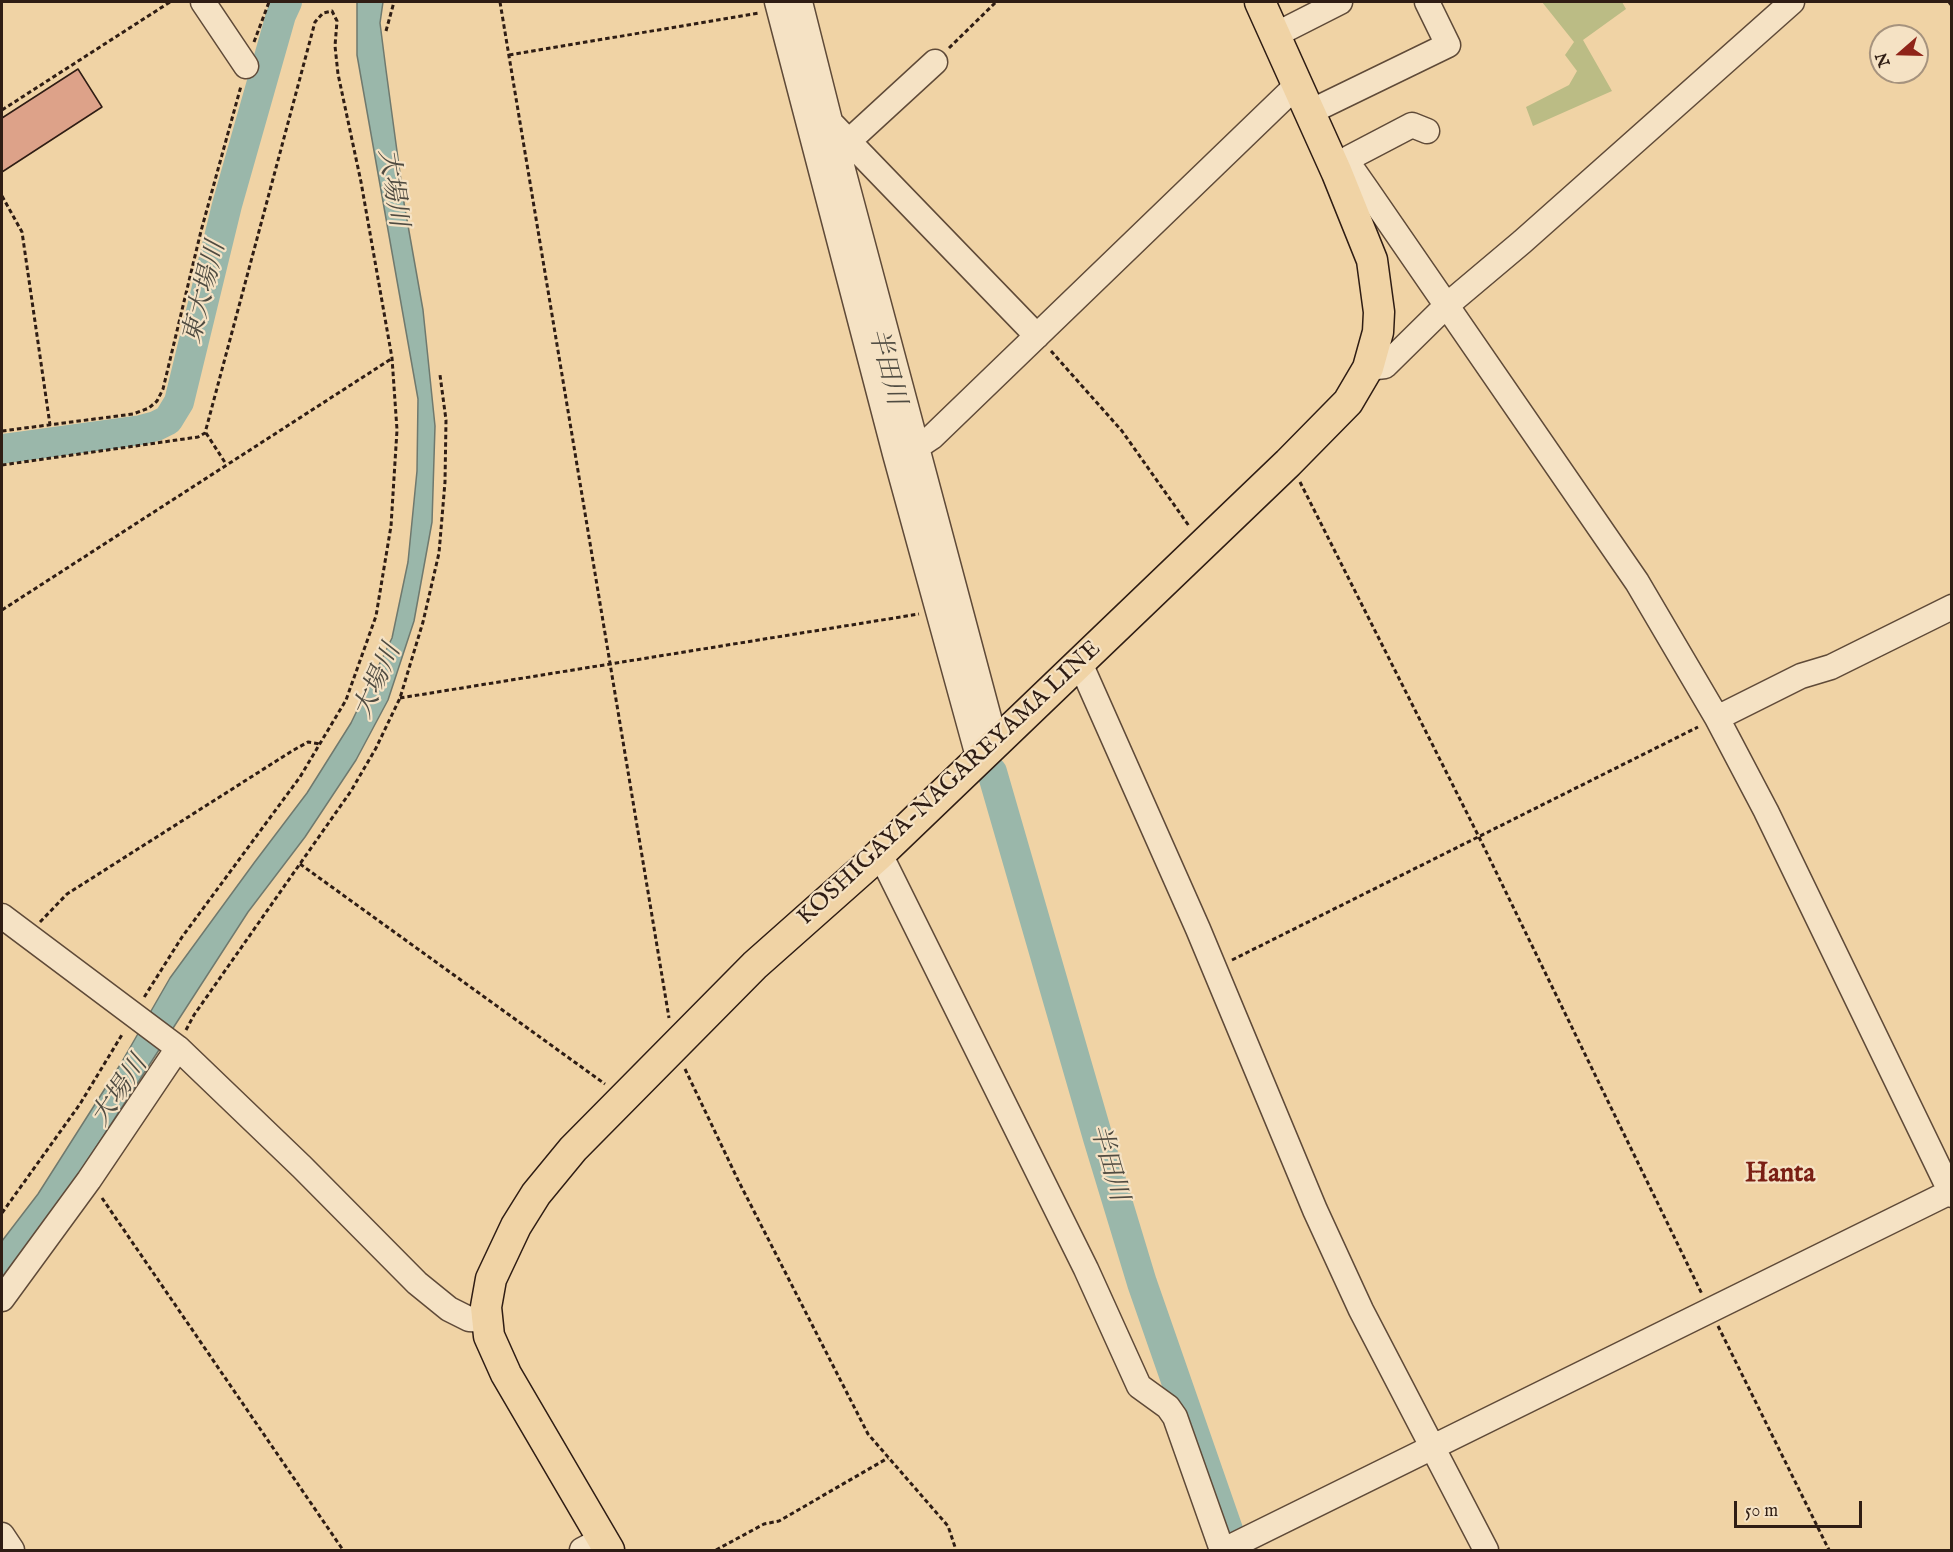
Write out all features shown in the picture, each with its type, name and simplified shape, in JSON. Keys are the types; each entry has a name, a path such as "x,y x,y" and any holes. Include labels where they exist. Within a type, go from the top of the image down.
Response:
{"main road":[{"name":"KOSHIGAYA-NAGAREYAMA LINE","path":"598,1547 495,1352 487,1320 486,1307 491,1279 516,1226 536,1194 556,1169 623,1098 755,965 879,855 1288,463 1348,402 1368,368 1378,332 1379,312 1372,260 1343,171 1310,112 1260,2"}],"street":[{"path":"203,2 246,66"},
{"path":"1275,35 1341,2"},
{"path":"1310,112 1448,45 1427,2"},
{"path":"1368,368 1385,366 1446,306 1575,196 1792,2"},
{"path":"786,4 830,121 835,154 1037,336"},
{"path":"786,4 835,154 906,451 987,752"},
{"path":"835,154 935,62"},
{"path":"906,451 932,437 1297,85"},
{"path":"1343,171 1349,159 1412,125 1427,131"},
{"path":"879,855 1081,1258 1139,1386 1168,1407 1175,1417 1228,1549 1951,1193 1766,811 1717,718 1637,582 1446,306 1398,231 1353,170 1343,171"},
{"path":"906,451 937,609 987,752"},
{"path":"1717,718 1801,676 1831,667 1952,608"},
{"path":"1080,663 1214,969 1315,1210 1361,1310 1486,1551"},
{"path":"11,931 174,1045 302,1167 417,1283 449,1309 469,1319 487,1320"},
{"path":"2,1299 89,1180 174,1045"},
{"path":"2,1535 12,1551"}],"path":[{"path":"2,110 170,2"},
{"path":"2,431 133,414 149,408 157,401 246,66 269,2"},
{"path":"386,31 394,2"},
{"path":"500,2 674,1046 739,1182 868,1434 948,1526 956,1551"},
{"path":"935,62 996,2"},
{"path":"1949,2 1952,6"},
{"path":"509,55 786,4"},
{"path":"2,1213 80,1104 135,1018 182,937 300,777 346,700 376,616 391,526 397,430 392,358 362,182 338,74 335,46 337,21 332,11 323,13 315,22 206,433 226,464"},
{"path":"2,196 22,232 50,425"},
{"path":"1037,336 1122,431 1203,545"},
{"path":"2,610 392,358"},
{"path":"174,1045 351,791 376,748 400,698 423,622 439,553 446,483 446,420 441,375"},
{"path":"2,465 187,438 206,433"},
{"path":"1288,463 1299,480 1479,837 1829,1551"},
{"path":"400,698 916,615 937,609"},
{"path":"1214,969 1717,718"},
{"path":"11,931 292,751 308,742 320,744"},
{"path":"300,864 623,1098"},
{"path":"89,1180 343,1551"},
{"path":"716,1551 764,1524 779,1521 888,1458"}],"green space":[{"path":"1542,2 1622,2 1626,9 1583,40 1612,91 1533,126 1526,107 1569,85 1577,71 1565,55 1574,42"}],"water":[{"name":"大場川","path":"357,2 383,2 380,23 404,203 423,310 435,426 432,522 414,621 388,700 356,760 305,837 248,912 2,1293 2,1241 38,1194 120,1065 170,978 307,793 351,723 392,638 408,562 417,471 418,399 357,55"}],"building":[{"path":"78,69 102,107 2,172 2,118"}],"waterway":[{"name":"東大場川","path":"2,449 141,430 168,420 179,402 227,205 281,15 287,2"},
{"name":"半田川","path":"992,772 1142,1283 1235,1550"}],"district":[{"name":"Hanta","path":"1780,1175"}]}
